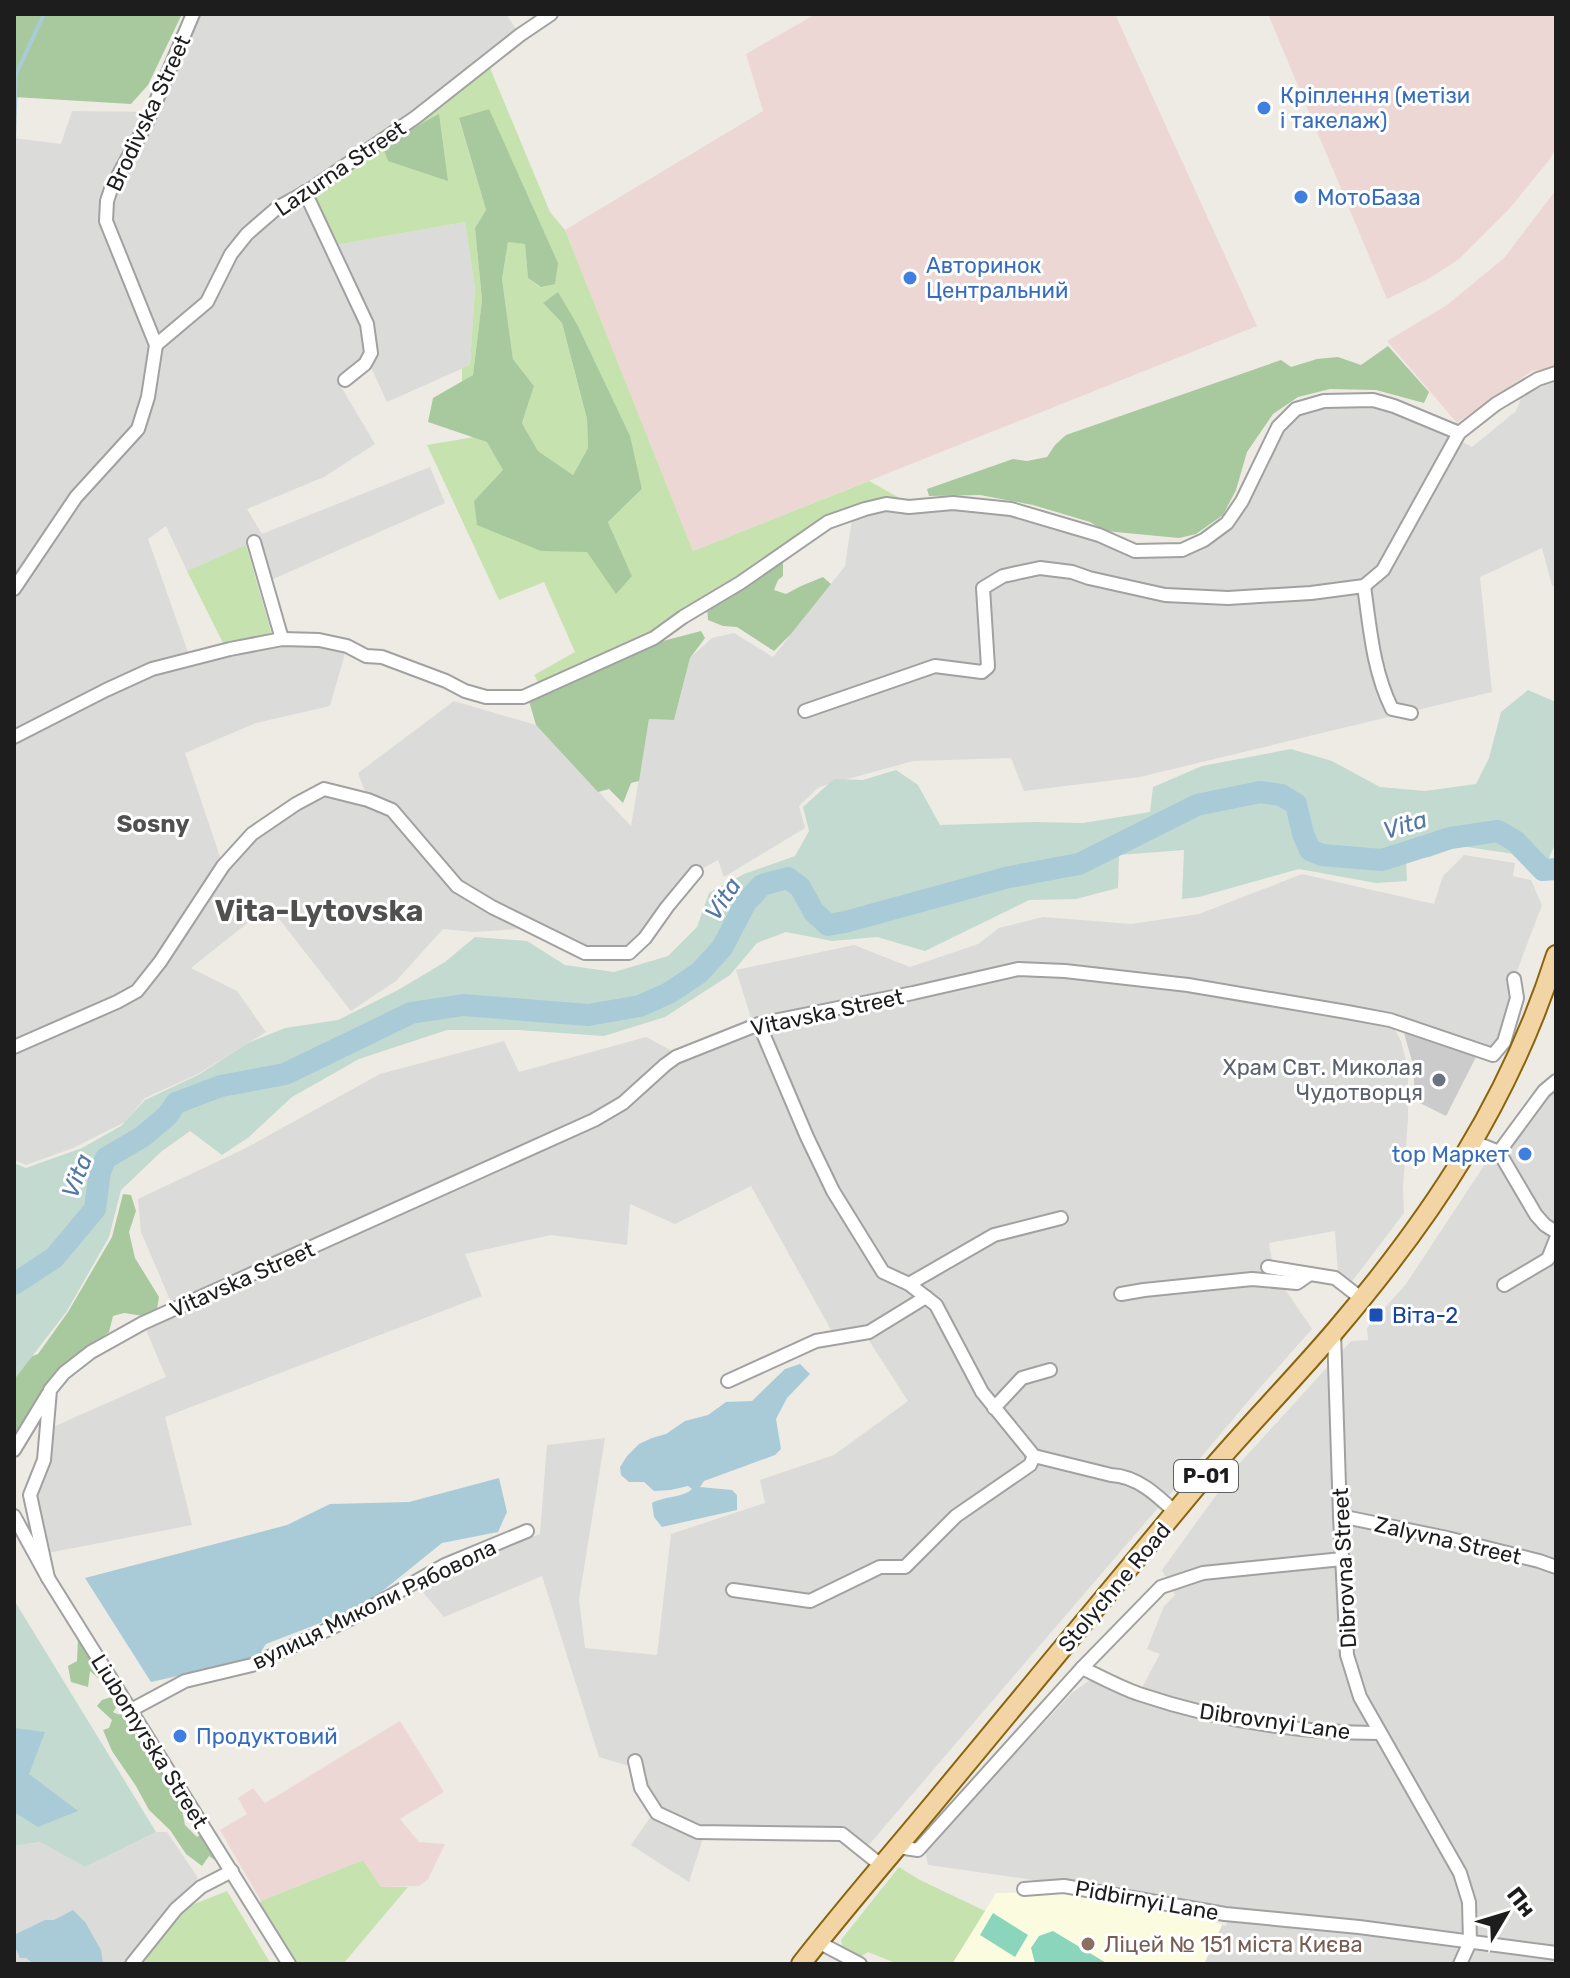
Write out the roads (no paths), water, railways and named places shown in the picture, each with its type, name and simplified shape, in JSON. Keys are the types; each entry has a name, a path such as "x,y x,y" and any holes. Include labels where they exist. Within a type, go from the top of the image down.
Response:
{"main road":[{"name":"Stolychne Road","path":"801,1964 1191,1492 1334,1332 1414,1233 1474,1142 1520,1051 1556,955"}],"street":[{"name":"Brodivska Street","path":"156,345 106,221 107,201 148,120 193,14"},
{"name":"Lazurna Street","path":"156,345 207,302 231,254 247,234 277,208 416,117 551,14"},
{"path":"305,192 367,324 371,353 365,364 345,380"},
{"path":"14,589 76,497 138,429 148,397 156,345"},
{"path":"805,711 935,666 982,672 988,667 983,588 1003,576 1040,568 1072,572 1165,595 1228,598 1364,586 1383,570 1459,433 1496,404 1538,379 1556,373"},
{"path":"14,737 152,669 282,639 319,640 347,646 366,656 382,657 486,697 523,697 654,638 828,522 865,509 886,504 909,507 953,503 1011,509 1099,535 1135,551 1182,550 1204,540 1227,523 1242,501 1278,427 1296,409 1324,401 1373,400 1459,433"},
{"path":"254,542 282,639"},
{"path":"1364,586 1382,689 1392,709 1411,713"},
{"path":"14,1047 137,991 160,962 223,866 252,834 324,789 368,800 392,810 457,886 585,953 629,953 645,938 696,872"},
{"name":"Vitavska Street","path":"14,1450 50,1390 64,1373 126,1331 613,1111 670,1060 759,1024 1018,969 1065,971 1188,985 1347,1012 1390,1020 1493,1055 1504,1042 1517,998 1514,979"},
{"path":"759,1024 833,1191 883,1272 909,1284 936,1305 982,1392 1034,1456 1111,1475 1123,1475 1149,1489 1176,1513"},
{"path":"1499,1152 1544,1091 1556,1081"},
{"path":"1474,1142 1499,1152 1536,1215 1556,1232"},
{"path":"909,1284 994,1235 1061,1218"},
{"path":"1504,1285 1548,1259 1556,1239"},
{"path":"1268,1267 1335,1278 1362,1299"},
{"path":"1121,1294 1252,1279 1297,1283 1310,1274"},
{"path":"728,1381 816,1341 869,1332 926,1297"},
{"name":"Dibrovna Street","path":"1334,1332 1347,1655 1360,1697 1460,1873 1469,1902 1470,1942 1460,1964"},
{"path":"994,1408 1022,1378 1050,1370"},
{"path":"48,1578 30,1495 44,1460 50,1390"},
{"path":"733,1590 810,1601 880,1567 905,1567 956,1516 1030,1465 1034,1456"},
{"name":"Liubomyrska Street","path":"14,1516 48,1578 289,1964"},
{"name":"Zalyvna Street","path":"1340,1516 1447,1538 1556,1567"},
{"name":"вулиця Миколи Рябовола","path":"131,1710 185,1681 252,1665 352,1618 445,1565 527,1531"},
{"path":"898,1847 918,1850 1082,1668 1161,1587 1203,1573 1342,1559"},
{"name":"Dibrovnyi Lane","path":"1082,1668 1135,1693 1219,1717 1332,1733 1380,1733"},
{"path":"635,1761 641,1788 657,1813 698,1832 842,1834 882,1866"},
{"path":"132,1964 176,1909 201,1887 232,1871"},
{"name":"Pidbirnyi Lane","path":"1024,1889 1064,1886 1225,1914 1359,1927 1556,1953"},
{"path":"818,1942 860,1964"}],"water":[{"path":"800,1364 810,1374 787,1398 776,1419 781,1449 775,1455 704,1481 700,1487 732,1490 737,1495 737,1510 662,1527 654,1517 652,1503 692,1489 688,1486 654,1491 644,1482 629,1482 621,1475 620,1467 627,1456 639,1444 666,1434 685,1421 708,1415 726,1402 752,1401 785,1369"},
{"path":"499,1478 507,1512 498,1532 442,1543 364,1606 266,1644 257,1658 151,1682 85,1578 287,1525 330,1504 409,1502"},
{"path":"14,1728 45,1732 29,1774 78,1811 38,1827 14,1812"},
{"path":"73,1910 85,1922 101,1950 103,1964 34,1964 20,1958 14,1944 16,1934"}],"waterway":[{"path":"14,142 16,74 44,14"},
{"name":"Vita","path":"14,1284 54,1258 95,1209 100,1171 106,1158 142,1137 167,1116 176,1103 221,1086 285,1074 411,1013 463,1005 588,1015 640,1006 669,993 699,973 722,948 746,902 762,885 788,878 800,887 814,912 828,925 845,922 1009,877 1079,864 1197,805 1260,792 1281,795 1296,804 1310,850 1322,855 1382,860 1450,838 1498,831 1515,841 1543,870 1556,869"}],"place":[{"name":"Кріплення (метізи і такелаж)","path":"1264,108"},
{"name":"МотоБаза","path":"1301,197"},
{"name":"Авторинок Центральний","path":"910,278"},
{"name":"Храм Свт. Миколая Чудотворця","path":"1439,1080"},
{"name":"top Маркет","path":"1525,1154"},
{"name":"Віта-2","path":"1376,1315"},
{"name":"Продуктовий","path":"180,1736"},
{"name":"Ліцей № 151 міста Києва","path":"1088,1944"}],"district":[{"name":"Sosny","path":"153,824"},
{"name":"Vita-Lytovska","path":"319,911"}]}
